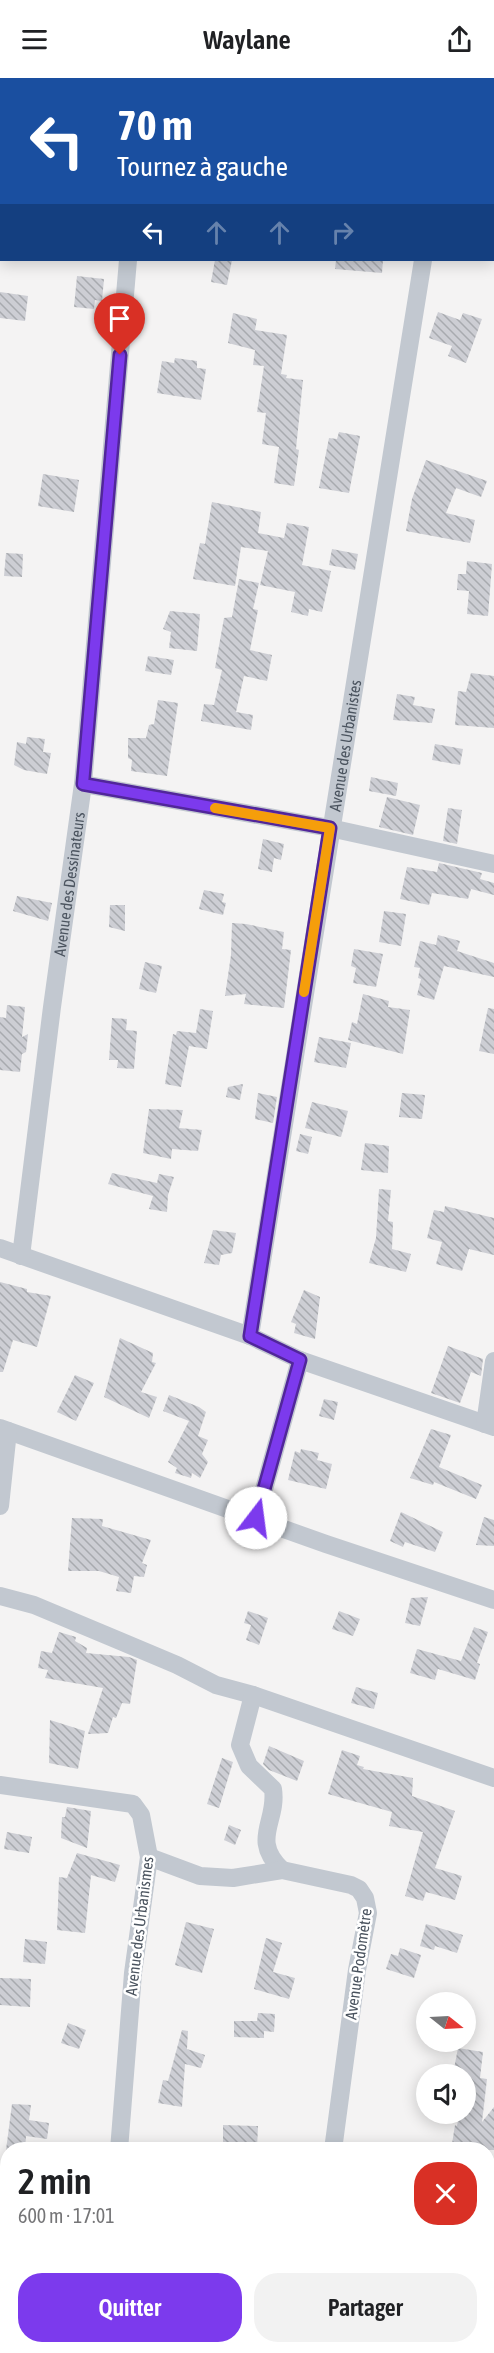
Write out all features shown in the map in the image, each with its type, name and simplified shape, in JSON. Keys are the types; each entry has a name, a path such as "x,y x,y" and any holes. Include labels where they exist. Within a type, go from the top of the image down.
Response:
{"street":[{"name":"Avenue des Dessinateurs","path":"21,1256 83,784 128,261"},
{"name":"Avenue des Urbanistes","path":"250,1336 423,261"},
{"path":"83,784 330,828 494,864"},
{"path":"0,1248 250,1336 300,1360 489,1425 494,1361"},
{"path":"256,1518 300,1360"},
{"path":"0,1506 4,1430 327,1544 494,1600"},
{"path":"0,1596 34,1605 110,1636 216,1685 253,1695 494,1778"},
{"path":"253,1695 240,1745 249,1766 273,1788 274,1802 265,1845 274,1863 282,1870"},
{"name":"Avenue des Urbanismes","path":"0,1785 133,1804 141,1815 149,1857 133,1973 119,2142"},
{"name":"Avenue Podomètre","path":"149,1857 200,1876 233,1878 282,1870 351,1885 363,1894 368,1904 368,1913 357,1970 334,2142"}],"building":[{"path":"215,261 232,261 227,285 211,282"},
{"path":"336,261 383,261 382,273 335,269"},
{"path":"77,276 104,279 102,301 95,300 94,309 74,307"},
{"path":"0,292 28,296 25,321 0,318"},
{"path":"438,312 460,320 463,313 482,319 466,363 448,356 452,346 429,338"},
{"path":"233,313 257,319 255,330 287,335 281,374 287,375 286,378 303,380 296,449 299,450 294,486 274,483 279,447 262,444 266,413 257,412 264,366 253,365 255,350 228,343"},
{"path":"175,358 197,361 197,368 206,369 201,400 157,393 162,361 174,363"},
{"path":"339,432 360,436 349,493 319,488 329,438 337,439"},
{"path":"426,460 487,481 481,497 456,488 446,513 475,520 470,543 406,531 412,499"},
{"path":"43,474 79,480 74,512 38,506"},
{"path":"212,502 261,512 258,533 284,538 287,523 309,527 302,565 331,571 322,612 309,609 308,616 291,612 295,592 260,585 268,551 241,547 235,586 193,579 200,543 205,544"},
{"path":"332,549 358,554 355,570 329,565"},
{"path":"6,553 23,554 22,577 4,576"},
{"path":"467,561 492,564 488,616 467,614 469,591 457,590 458,574 466,574"},
{"path":"239,579 259,583 253,609 258,610 250,650 272,655 267,681 244,676 236,712 253,715 251,730 201,721 204,704 214,705 222,670 215,668 224,618 232,617"},
{"path":"170,611 200,614 197,651 169,648 171,632 163,629"},
{"path":"148,656 174,660 171,675 145,671"},
{"path":"471,673 494,676 494,728 455,725 458,691 466,692"},
{"path":"397,694 415,697 413,705 435,709 432,723 393,720"},
{"path":"158,700 178,703 167,776 131,771 132,760 128,758 128,738 146,738 149,725 154,724"},
{"path":"27,737 45,739 43,752 51,753 47,774 24,770 14,765 17,742 26,744"},
{"path":"435,744 463,749 460,765 432,760"},
{"path":"371,777 398,783 396,796 369,791"},
{"path":"387,797 420,805 413,835 379,827"},
{"path":"448,808 462,810 457,844 443,841"},
{"path":"263,839 284,844 281,860 274,858 272,872 258,869"},
{"path":"439,863 482,873 480,879 494,883 494,895 471,889 468,899 432,893 429,905 400,899 407,867 437,872"},
{"path":"204,890 224,894 222,902 226,903 223,915 199,909"},
{"path":"17,896 52,903 48,921 13,911"},
{"path":"110,905 125,905 125,931 109,927"},
{"path":"384,911 406,914 401,946 379,942"},
{"path":"232,923 284,932 282,949 291,950 284,1008 244,1004 246,994 225,996 231,955"},
{"path":"438,935 460,941 457,951 494,963 494,977 444,966 434,1000 417,995 421,979 418,978 420,968 414,967 420,941 436,945"},
{"path":"354,949 383,954 376,987 353,983 356,968 351,966"},
{"path":"145,962 162,966 156,993 139,989"},
{"path":"363,994 389,1001 388,1007 410,1010 403,1054 348,1040 352,1022 357,1024"},
{"path":"7,1005 25,1007 22,1037 28,1034 20,1072 0,1070 0,1017 6,1018"},
{"path":"488,1008 494,1009 494,1054 479,1051"},
{"path":"200,1009 213,1011 207,1049 189,1046 181,1087 165,1084 173,1034 176,1035 177,1031 196,1033"},
{"path":"112,1018 127,1019 126,1030 137,1031 134,1069 117,1068 118,1060 109,1060"},
{"path":"319,1037 351,1043 346,1068 314,1062"},
{"path":"243,1084 240,1100 226,1097 228,1087"},
{"path":"258,1093 277,1097 273,1123 255,1119"},
{"path":"402,1093 425,1095 422,1119 399,1117"},
{"path":"312,1102 348,1111 341,1137 305,1128"},
{"path":"149,1109 183,1110 179,1128 202,1130 198,1151 172,1149 171,1159 143,1153"},
{"path":"300,1134 312,1137 308,1154 296,1151"},
{"path":"365,1143 389,1146 388,1173 361,1170"},
{"path":"112,1173 157,1183 159,1174 174,1177 168,1195 167,1212 149,1209 153,1196 108,1184"},
{"path":"379,1189 391,1190 388,1221 393,1222 392,1249 411,1254 406,1272 369,1263 376,1238"},
{"path":"445,1206 494,1218 494,1255 469,1249 462,1271 436,1264 442,1242 427,1238 434,1210 444,1212"},
{"path":"213,1230 236,1233 232,1253 221,1255 219,1265 204,1263"},
{"path":"0,1282 27,1289 27,1292 51,1296 37,1347 13,1340 3,1372 0,1372"},
{"path":"304,1290 320,1297 315,1339 294,1333 296,1324 291,1322"},
{"path":"120,1338 153,1353 152,1362 156,1363 141,1392 157,1397 149,1418 104,1397"},
{"path":"448,1346 483,1359 481,1376 471,1372 460,1403 431,1393"},
{"path":"75,1375 94,1383 76,1421 57,1412"},
{"path":"169,1395 206,1412 198,1436 208,1440 202,1454 208,1462 200,1478 192,1473 191,1478 175,1473 177,1468 168,1462 189,1421 163,1411"},
{"path":"324,1399 338,1402 334,1420 319,1416"},
{"path":"431,1429 451,1435 439,1467 482,1485 476,1499 434,1482 433,1485 410,1478"},
{"path":"301,1449 319,1453 317,1460 332,1464 326,1489 288,1480 295,1451 300,1453"},
{"path":"401,1512 443,1532 435,1552 405,1542 403,1547 390,1541"},
{"path":"484,1517 494,1520 494,1546 476,1545"},
{"path":"72,1518 103,1519 102,1526 151,1540 142,1563 147,1565 144,1577 134,1576 131,1593 116,1591 119,1577 99,1571 68,1571"},
{"path":"428,1597 420,1626 405,1623 411,1598"},
{"path":"248,1611 268,1618 259,1645 246,1640 251,1625 244,1623"},
{"path":"339,1611 360,1619 353,1636 332,1629"},
{"path":"474,1627 488,1632 477,1663 480,1664 475,1680 438,1669 435,1680 410,1673 417,1649 461,1661"},
{"path":"59,1632 76,1637 75,1641 87,1648 86,1653 129,1657 137,1660 130,1704 122,1703 116,1718 113,1717 108,1733 88,1734 103,1688 45,1678 48,1670 38,1668 41,1651 52,1653"},
{"path":"356,1687 378,1693 374,1709 351,1703"},
{"path":"50,1720 85,1731 78,1769 49,1763"},
{"path":"269,1746 304,1761 297,1781 269,1770 263,1764"},
{"path":"342,1750 360,1756 357,1765 364,1767 363,1769 413,1778 412,1796 455,1811 435,1868 462,1876 455,1900 426,1892 423,1901 405,1896 423,1832 389,1826 392,1812 328,1794"},
{"path":"222,1758 233,1762 219,1808 207,1804"},
{"path":"67,1807 91,1811 87,1848 61,1838 62,1817 65,1817"},
{"path":"229,1825 241,1830 235,1845 224,1840"},
{"path":"7,1832 32,1837 29,1853 4,1849"},
{"path":"77,1853 120,1865 115,1882 91,1875 85,1933 57,1930 59,1877 67,1878"},
{"path":"186,1922 214,1929 202,1973 175,1965"},
{"path":"426,1924 463,1935 457,1953 435,1946 434,1950 420,1946"},
{"path":"266,1938 282,1943 273,1972 295,1978 289,1999 254,1989"},
{"path":"25,1939 47,1942 45,1964 23,1962"},
{"path":"400,1948 421,1955 414,1978 386,1969 391,1954 398,1956"},
{"path":"0,1978 31,1979 30,2007 0,2005"},
{"path":"258,2013 275,2014 274,2032 264,2031 264,2038 234,2037 234,2021 257,2021"},
{"path":"68,2023 86,2030 79,2049 61,2043"},
{"path":"182,2030 188,2031 187,2049 205,2055 201,2068 185,2064 182,2107 158,2103 163,2080 168,2081"},
{"path":"457,2052 483,2052 480,2078 487,2079 482,2122 494,2107 494,2142 452,2142 455,2125 457,2124 476,2124 476,2064 455,2064"},
{"path":"12,2104 31,2105 29,2120 49,2123 47,2139 26,2136 26,2142 7,2142"},
{"path":"223,2125 258,2126 257,2142 223,2142"}],"slow traffic":[{"path":"215,808 330,828 304,992"}],"route":[{"path":"120,355 83,784 330,828 250,1336 300,1360 256,1518"}]}
